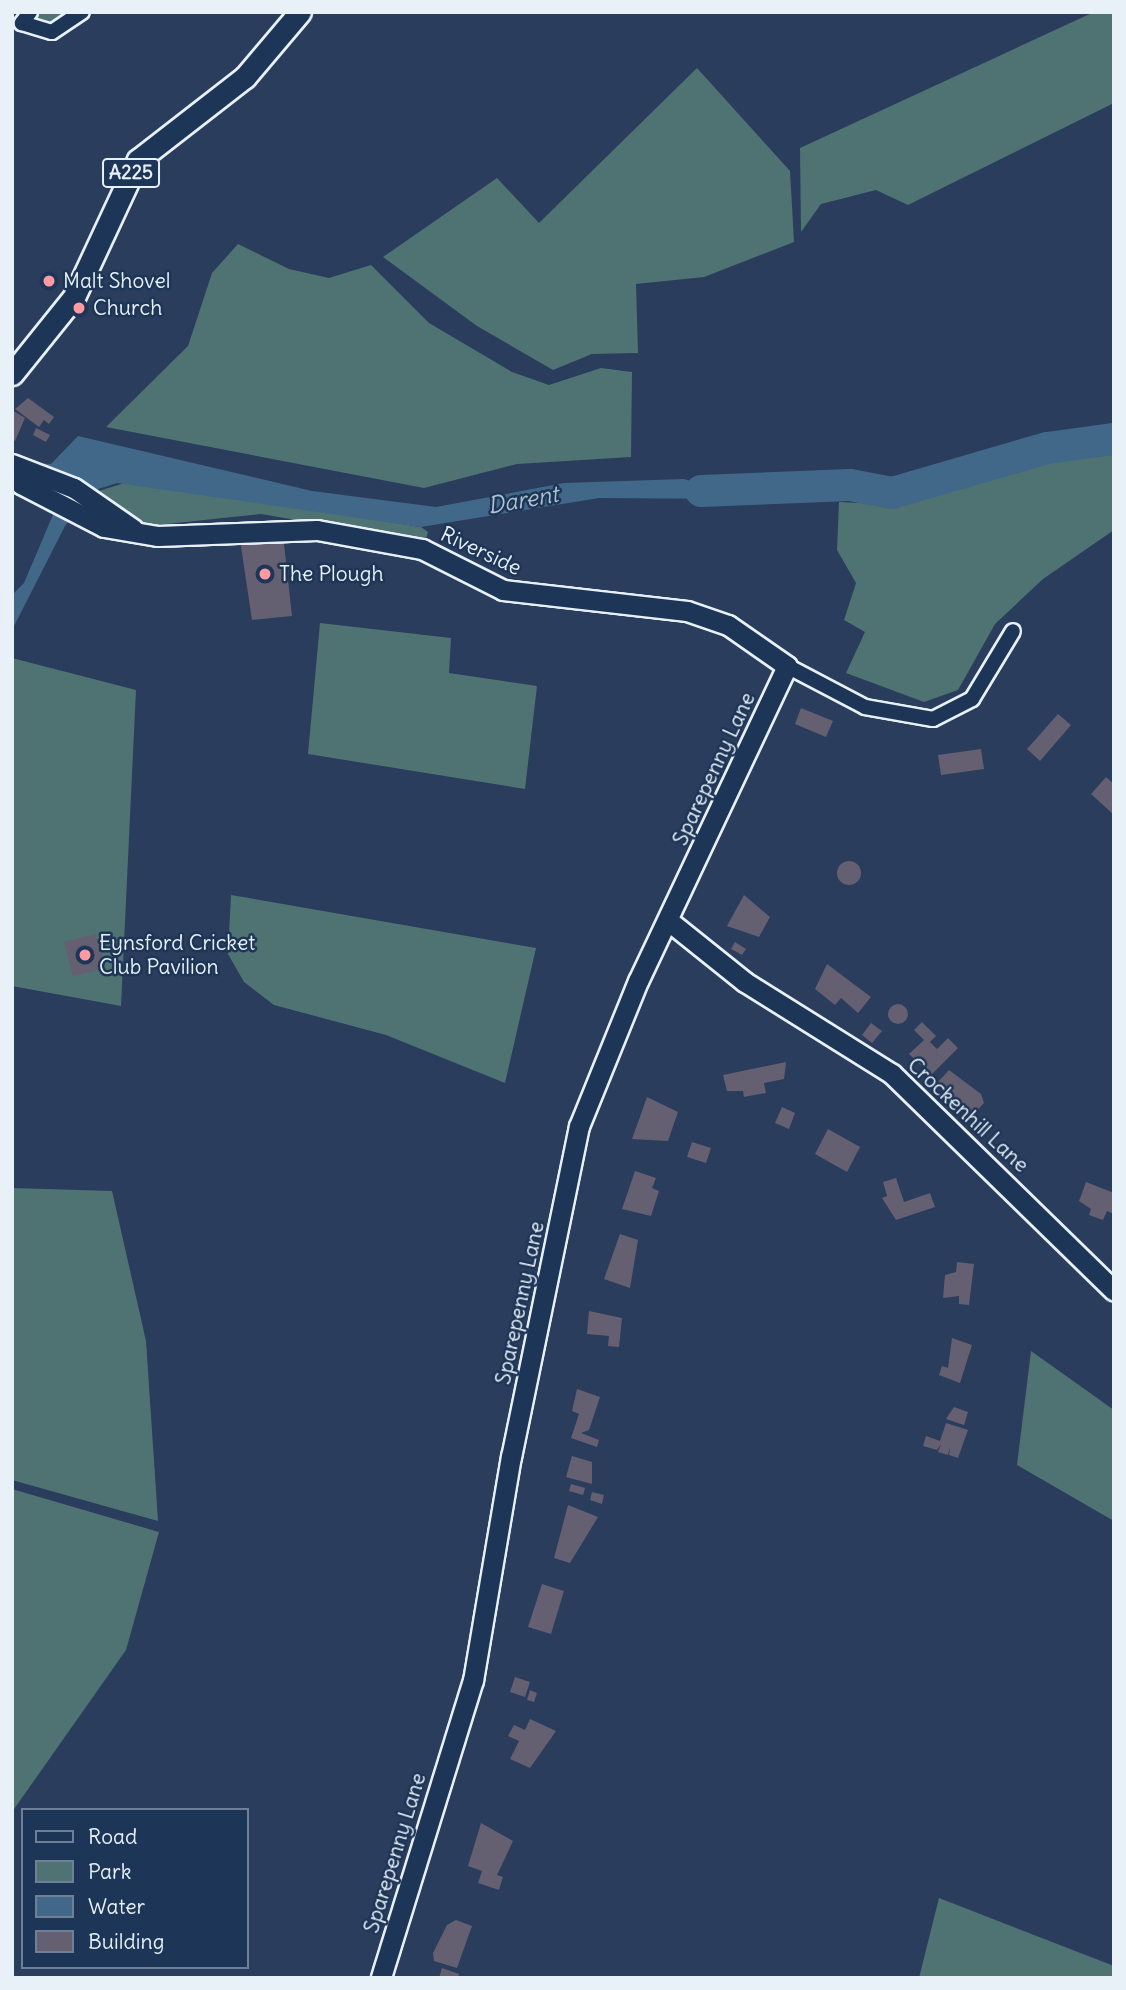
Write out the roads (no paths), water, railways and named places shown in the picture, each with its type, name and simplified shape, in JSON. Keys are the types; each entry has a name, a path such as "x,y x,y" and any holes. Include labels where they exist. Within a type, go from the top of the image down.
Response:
{"main road":[{"name":"A225","path":"12,374 75,297 138,160 246,77 300,12"}],"street":[{"path":"21,22 52,32 82,12"},
{"name":"Riverside","path":"16,471 80,516 141,535 317,530 422,549 503,590 687,611 728,625 787,666"},
{"name":"Riverside","path":"16,471 74,488 141,535"},
{"path":"787,666 865,707 933,719 972,699 1013,631"},
{"name":"Sparepenny Lane","path":"381,1978 473,1680 511,1457 579,1126 638,981 670,922 787,666"},
{"name":"Crockenhill Lane","path":"670,922 745,982 892,1074 1114,1291"}],"water":[{"path":"78,436 312,491 436,507 564,483 684,479 710,487 742,484 741,499 599,498 421,527 117,483 92,491 65,526 12,630 12,595 24,583 58,503 35,463 51,464"}],"waterway":[{"name":"Darent","path":"701,491 850,485 892,493 1047,448 1114,439"}],"place":[{"name":"Malt Shovel","path":"49,281"},
{"name":"Church","path":"79,308"},
{"name":"The Plough","path":"265,574"},
{"name":"Eynsford Cricket Club Pavilion","path":"85,955"}]}
